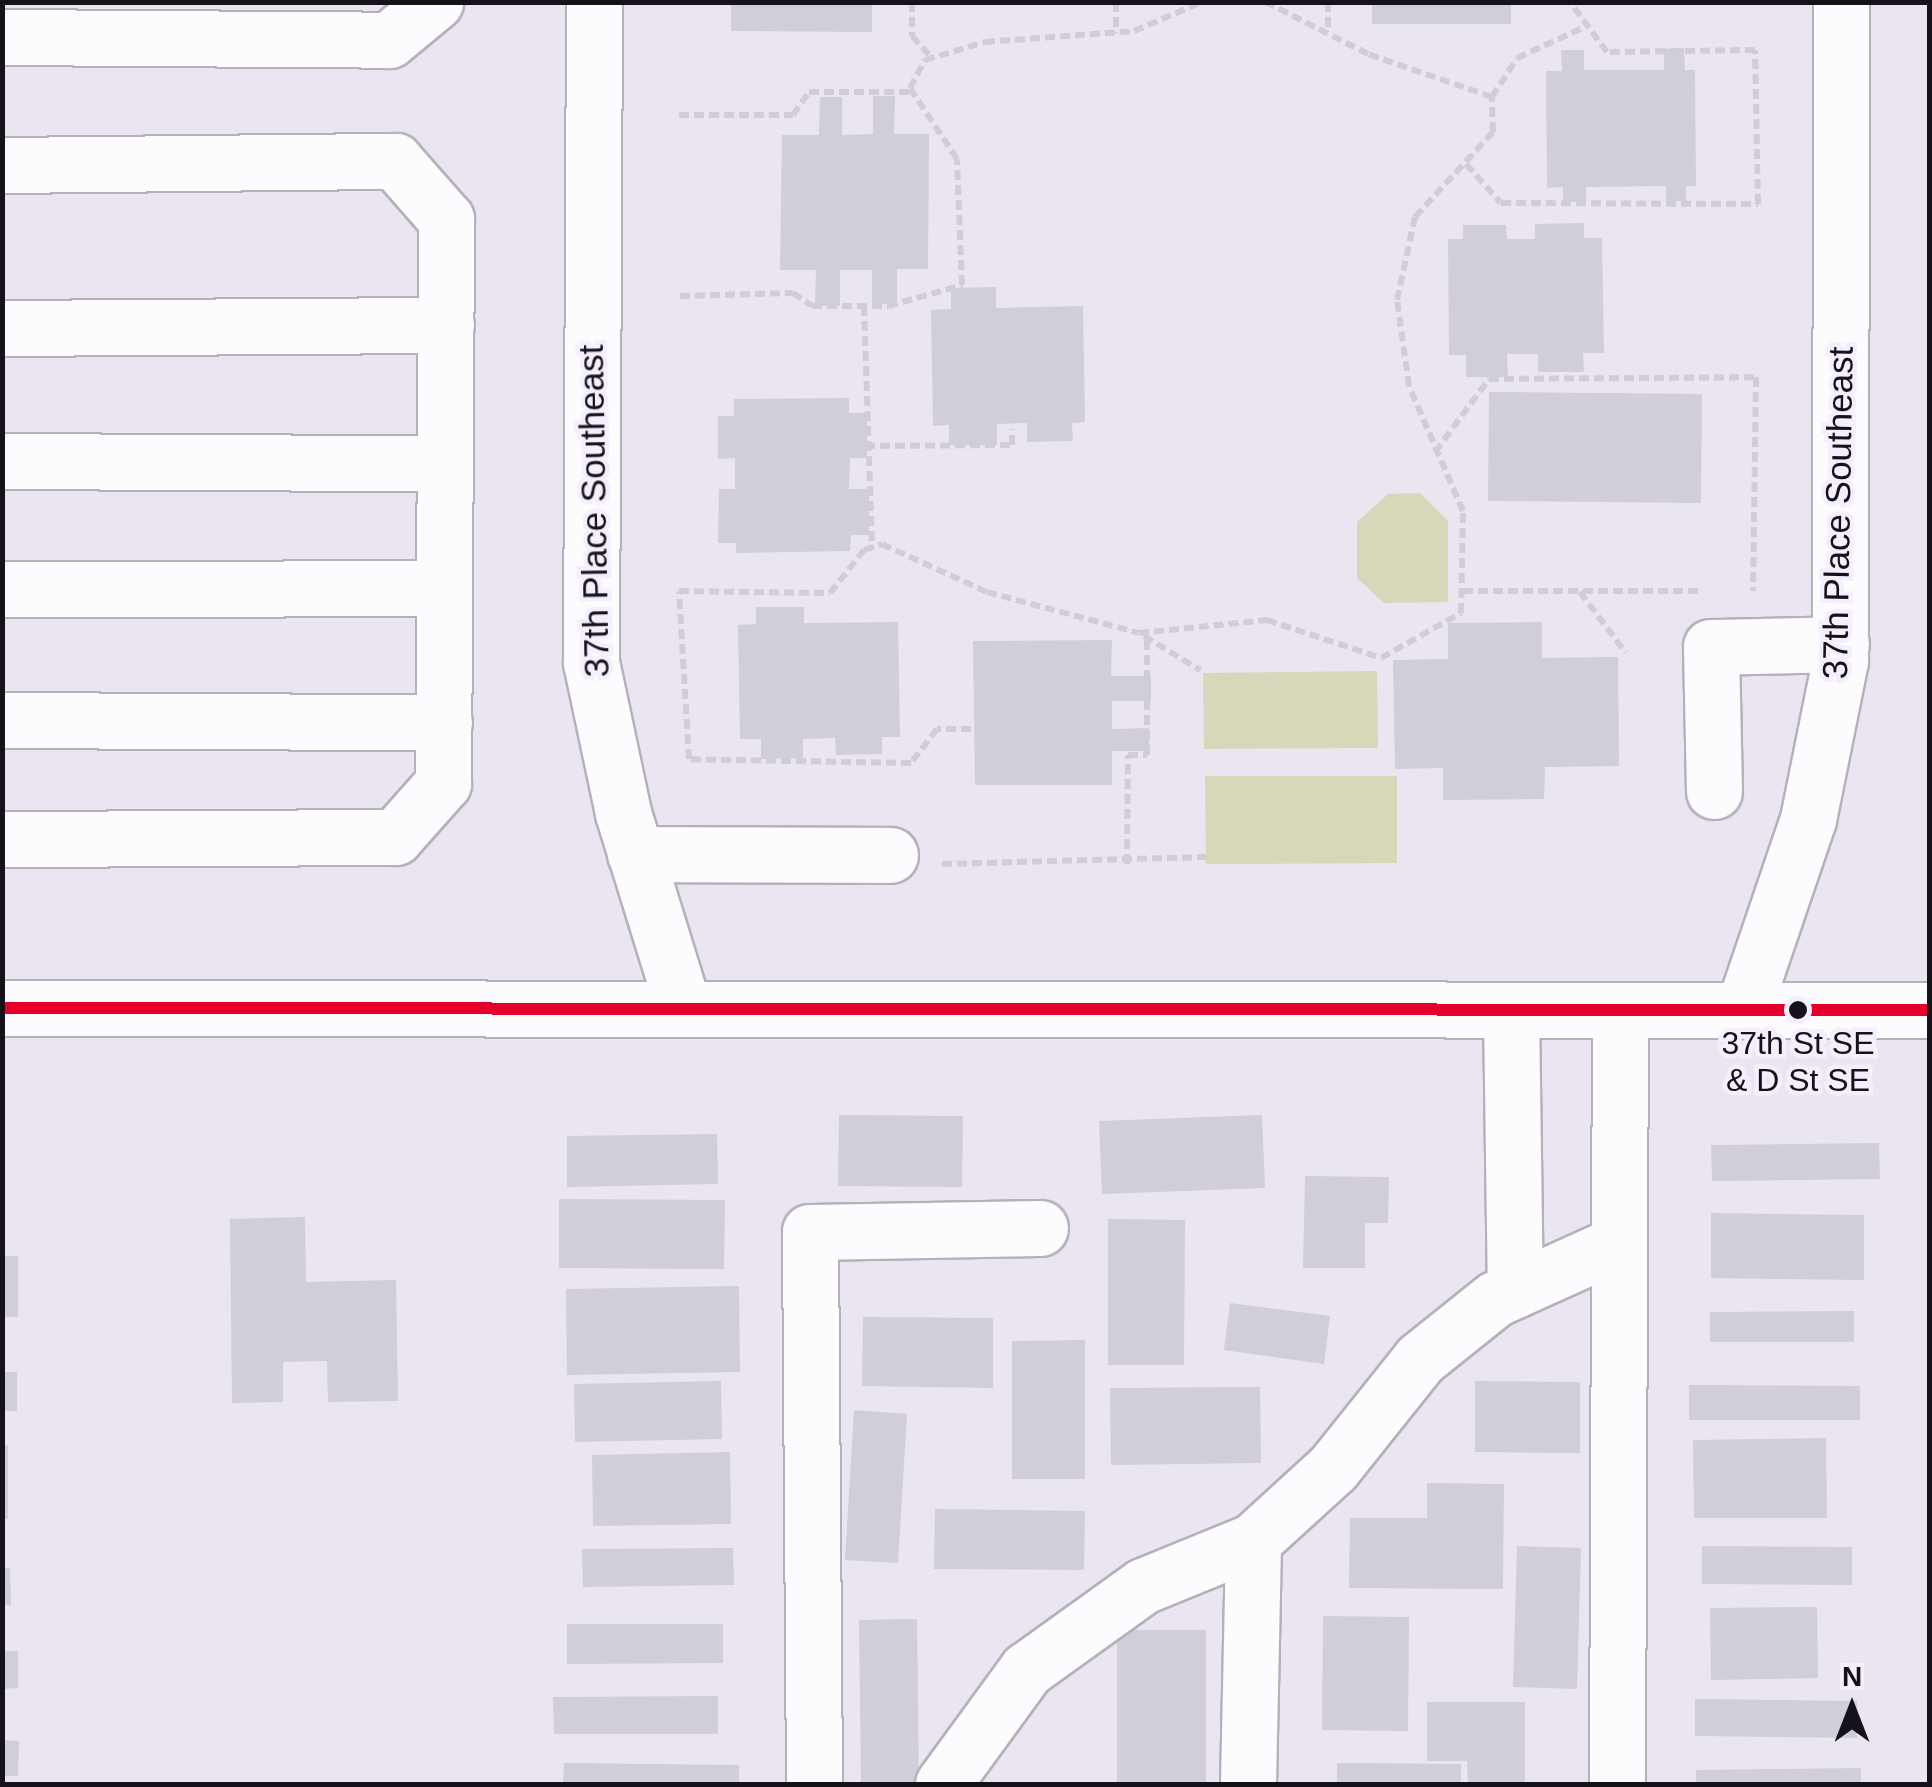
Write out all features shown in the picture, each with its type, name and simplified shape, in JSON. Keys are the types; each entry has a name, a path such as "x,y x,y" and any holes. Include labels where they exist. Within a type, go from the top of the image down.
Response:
{"street":[{"path":"2,36 389,40 435,2"},
{"name":"37th Place Southeast","path":"594,2 591,662 636,854 683,1007"},
{"name":"37th Place Southeast","path":"1743,1010 1812,804 1841,644 1841,2"},
{"path":"2,165 395,161 446,219 443,784 395,837 2,839"},
{"path":"2,328 446,325"},
{"path":"2,461 445,463"},
{"path":"2,590 444,588"},
{"path":"1714,790 1712,647 1841,644"},
{"path":"2,720 444,722"},
{"path":"636,854 907,859"},
{"path":"2,1008 1930,1010"},
{"path":"1511,1010 1515,1290"},
{"path":"1617,1784 1620,1010"},
{"path":"814,1784 810,1232 1040,1228"},
{"path":"943,1784 1026,1670 1143,1586 1252,1541 1333,1468 1420,1359 1515,1290 1617,1244"},
{"path":"1248,1784 1252,1541"}],"path":[{"path":"912,2 912,36 931,57"},
{"path":"1116,2 1116,33"},
{"path":"680,296 793,293 812,306 864,306 962,285 957,158 912,92 912,76 931,57 985,42 1116,33 1202,2"},
{"path":"1266,2 1492,97"},
{"path":"1328,2 1328,30"},
{"path":"1466,164 1500,204 1758,204 1755,50 1606,52 1570,2"},
{"path":"1143,636 1267,620 1381,658 1461,613 1464,510 1434,454 1410,386 1397,300 1415,216 1493,132 1492,97 1517,58 1587,26"},
{"path":"679,114 793,114 809,92 912,92"},
{"path":"864,306 865,446 873,548"},
{"path":"1434,454 1488,380 1756,377 1756,591 1736,591"},
{"path":"865,446 1012,446 1012,429"},
{"path":"971,729 937,729 911,763 690,759 679,591 830,593 873,548 906,549 987,592 1143,636 1200,670"},
{"path":"1463,591 1716,591"},
{"path":"1579,591 1626,653"},
{"path":"1127,864 1128,755 1147,755 1143,636"},
{"path":"907,859 1127,864 1206,856"}],"green space":[{"path":"1420,493 1448,521 1448,602 1384,603 1357,578 1357,522 1388,494"},
{"path":"1377,671 1378,748 1204,749 1203,673"},
{"path":"1205,776 1397,776 1397,863 1206,864"}],"building":[{"path":"731,2 872,2 872,32 731,31"},
{"path":"1372,2 1511,2 1511,24 1372,24"},
{"path":"1684,48 1685,70 1695,70 1696,186 1686,186 1686,201 1666,201 1666,186 1586,187 1586,202 1563,202 1563,187 1547,188 1546,71 1562,71 1561,50 1584,50 1584,70 1664,70 1664,49"},
{"path":"873,96 895,96 894,134 929,134 928,269 897,269 897,304 872,304 872,270 840,270 840,306 815,306 816,270 780,270 782,135 819,135 820,97 842,97 842,135 873,134"},
{"path":"1584,223 1584,238 1602,238 1604,353 1583,353 1584,372 1538,372 1538,354 1507,354 1508,377 1466,377 1466,355 1449,355 1448,239 1463,239 1463,225 1506,225 1507,239 1535,239 1535,224"},
{"path":"996,287 996,308 1083,306 1085,422 1072,423 1073,441 1027,442 1027,423 997,424 997,445 949,445 949,425 933,426 931,310 951,309 951,288"},
{"path":"1489,392 1702,394 1701,503 1488,501"},
{"path":"849,398 849,413 867,413 867,458 850,458 849,489 869,489 869,535 851,535 850,551 736,553 736,543 718,543 719,489 735,489 735,458 718,459 718,416 734,416 734,399"},
{"path":"756,607 804,607 804,623 898,622 900,737 882,737 882,754 836,755 835,738 803,739 803,758 761,759 761,739 740,739 738,625 756,624"},
{"path":"1542,622 1542,658 1618,657 1619,766 1545,767 1544,799 1443,800 1443,768 1395,769 1393,660 1448,659 1448,623"},
{"path":"1112,640 1111,676 1151,676 1151,701 1112,701 1112,729 1149,728 1149,751 1112,751 1112,785 975,785 973,641"},
{"path":"839,1115 963,1116 962,1187 838,1186"},
{"path":"1262,1115 1265,1188 1102,1194 1099,1121"},
{"path":"717,1134 718,1184 567,1187 567,1136"},
{"path":"1879,1143 1880,1179 1712,1181 1711,1145"},
{"path":"1305,1176 1389,1177 1388,1223 1365,1223 1365,1268 1303,1268"},
{"path":"559,1199 725,1200 724,1269 559,1268"},
{"path":"1711,1213 1864,1215 1864,1280 1711,1278"},
{"path":"305,1217 306,1282 396,1280 398,1401 328,1402 327,1361 283,1362 283,1402 232,1403 230,1219"},
{"path":"1108,1219 1185,1220 1184,1365 1108,1365"},
{"path":"2,1256 18,1256 18,1317 2,1317"},
{"path":"739,1286 740,1372 567,1375 566,1289"},
{"path":"1230,1303 1330,1316 1324,1364 1224,1350"},
{"path":"1854,1311 1854,1342 1710,1342 1710,1312"},
{"path":"863,1317 993,1318 993,1388 862,1386"},
{"path":"1085,1340 1085,1479 1012,1479 1012,1341"},
{"path":"2,1372 17,1372 17,1411 2,1411"},
{"path":"721,1381 722,1439 575,1442 574,1384"},
{"path":"1475,1381 1580,1382 1580,1453 1475,1452"},
{"path":"1689,1385 1860,1386 1860,1420 1689,1420"},
{"path":"1260,1387 1261,1463 1111,1465 1110,1388"},
{"path":"854,1410 907,1414 898,1563 845,1560"},
{"path":"1826,1438 1827,1518 1694,1518 1693,1440"},
{"path":"2,1445 8,1445 8,1519 2,1519"},
{"path":"730,1452 731,1524 593,1526 592,1455"},
{"path":"1427,1483 1504,1484 1503,1589 1349,1588 1350,1518 1427,1518"},
{"path":"935,1509 1085,1511 1084,1570 934,1569"},
{"path":"1517,1546 1581,1548 1577,1689 1513,1687"},
{"path":"1702,1546 1852,1547 1852,1585 1702,1584"},
{"path":"733,1548 734,1585 583,1587 582,1549"},
{"path":"2,1568 10,1568 11,1605 2,1605"},
{"path":"1817,1607 1818,1678 1711,1680 1710,1608"},
{"path":"1323,1616 1409,1617 1408,1731 1322,1730"},
{"path":"917,1619 919,1784 861,1784 859,1620"},
{"path":"567,1624 723,1624 723,1663 567,1664"},
{"path":"1117,1630 1206,1630 1206,1784 1117,1784"},
{"path":"2,1651 18,1651 18,1688 2,1689"},
{"path":"718,1696 718,1734 554,1734 553,1697"},
{"path":"1695,1699 1857,1701 1857,1738 1695,1736"},
{"path":"1427,1702 1525,1702 1525,1784 1468,1784 1467,1761 1427,1761"},
{"path":"2,1740 19,1741 18,1776 2,1776"},
{"path":"564,1763 739,1765 739,1784 563,1784"},
{"path":"1337,1763 1461,1764 1461,1784 1337,1784"},
{"path":"1861,1768 1861,1784 1696,1784 1696,1770"}],"transit line":[{"path":"2,1008 1930,1010"}],"place":[{"name":"37th St SE & D St SE","path":"1798,1010"}]}
